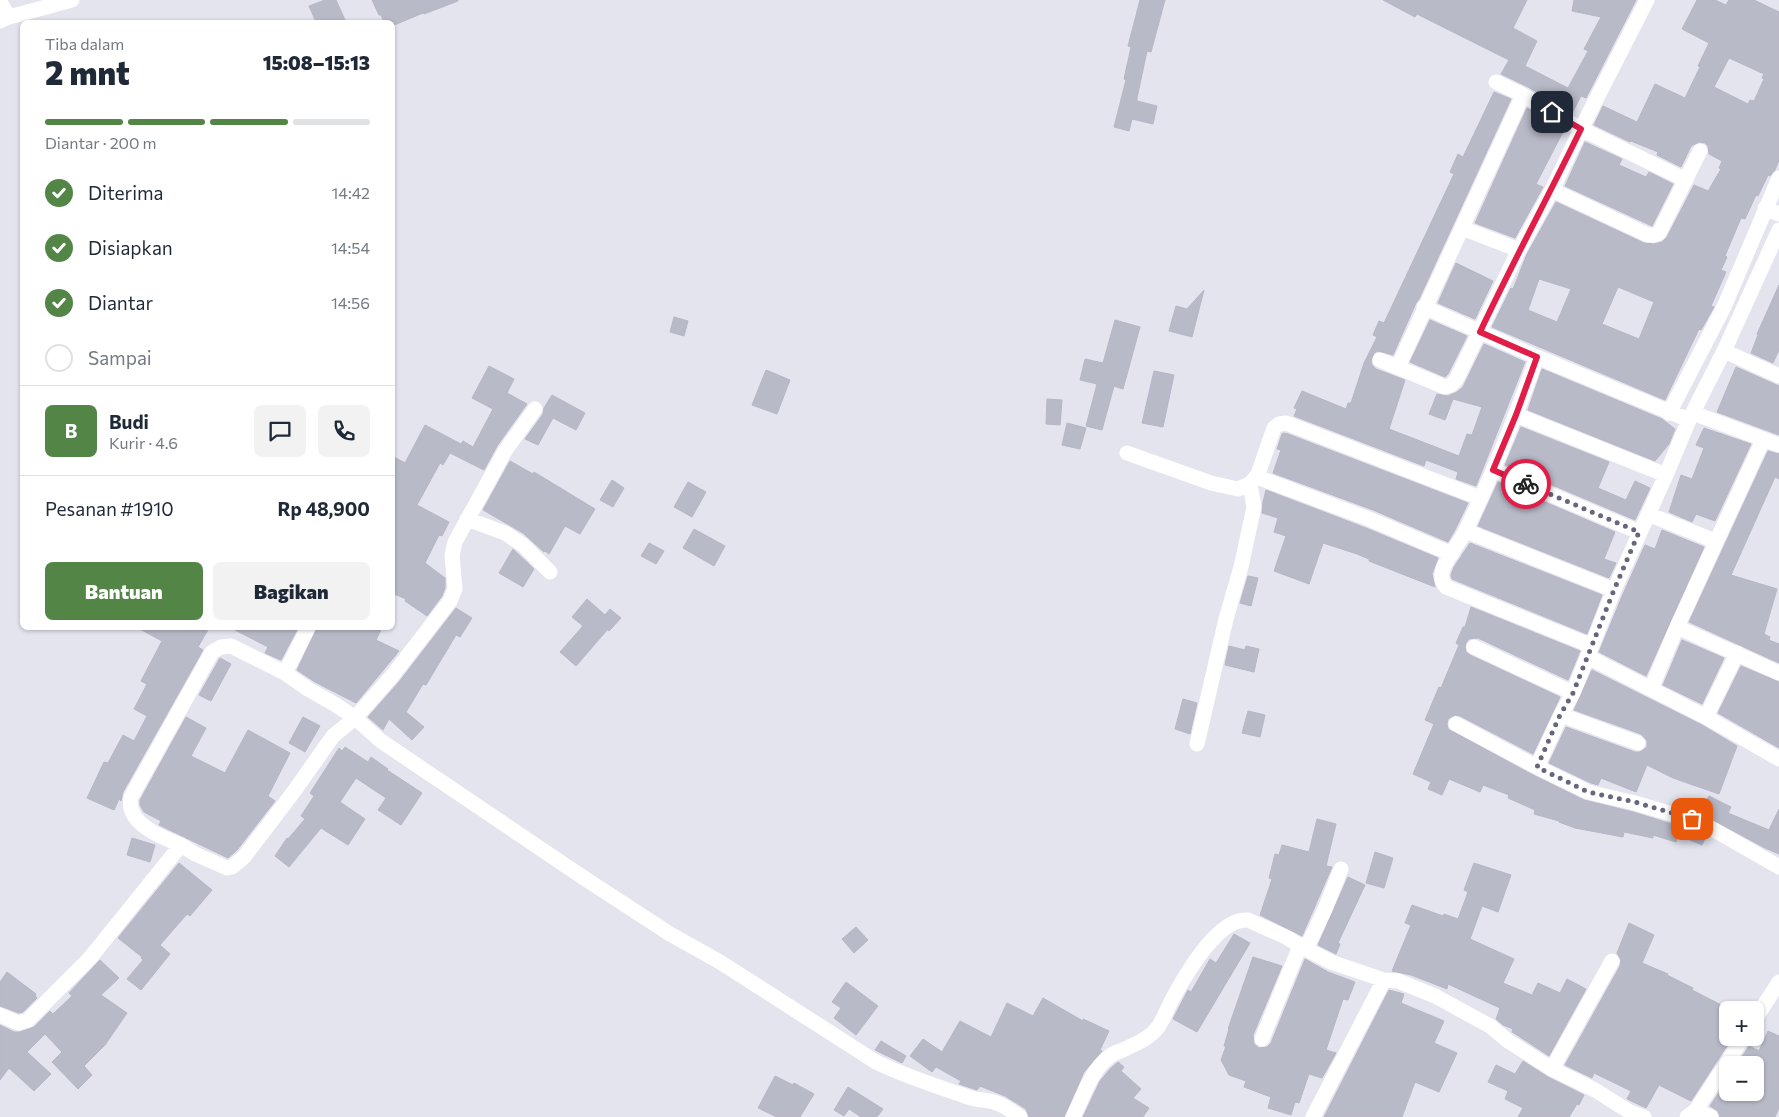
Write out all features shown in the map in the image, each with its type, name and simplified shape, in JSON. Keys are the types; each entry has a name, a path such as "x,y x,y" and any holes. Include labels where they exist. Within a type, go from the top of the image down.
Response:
{"street":[{"path":"0,2 5,19 72,0"},
{"path":"1380,360 1445,387 1451,385 1456,380 1519,250 1552,190 1647,0"},
{"path":"1496,82 1523,95 1581,129 1686,180"},
{"path":"1398,367 1523,95"},
{"path":"1552,190 1648,235 1654,236 1659,233 1700,151"},
{"path":"1670,413 1772,211 1779,178"},
{"path":"1462,228 1519,250"},
{"path":"1537,767 1560,715 1573,693 1639,532 1779,230"},
{"path":"1424,307 1670,413 1691,417 1779,445"},
{"path":"1724,351 1779,376"},
{"path":"1537,357 1493,470 1466,531 1442,573 1443,582 1446,587 1590,651 1651,689 1706,716 1779,759"},
{"path":"535,409 505,451 455,542 452,555 455,589 450,601 392,676 355,718 333,736 244,857 232,867 227,868 219,865 164,838 139,822 130,811 131,797 144,771 212,652 221,647 231,646 285,673 355,718 381,741 584,878 670,934 720,962 876,1062 901,1074 952,1092 976,1100 992,1101 1006,1107 1020,1117"},
{"path":"1516,415 1666,475"},
{"path":"1197,744 1254,507 1254,480 1274,428 1279,424 1286,423 1480,498"},
{"path":"1651,689 1677,627 1700,580 1715,541 1763,440"},
{"path":"1127,453 1211,483 1238,489 1254,480 1369,519 1452,554"},
{"path":"1493,470 1639,532"},
{"path":"1648,514 1715,541"},
{"path":"467,520 506,533 523,544 550,572"},
{"path":"1466,531 1614,590"},
{"path":"1677,627 1779,673"},
{"path":"285,673 307,630"},
{"path":"1474,647 1573,693"},
{"path":"1706,716 1736,653"},
{"path":"1560,715 1638,743"},
{"path":"1456,724 1588,792 1635,802 1697,821 1779,867"},
{"path":"0,1015 18,1023 28,1020 90,958 181,845"},
{"path":"1262,1039 1303,947 1325,909 1341,869"},
{"path":"1073,1117 1094,1072 1112,1054 1151,1035 1158,1028 1173,997 1200,955 1213,939 1236,921 1248,920 1286,937 1331,962 1384,980 1398,981 1413,986 1476,1017 1508,1041 1552,1069 1595,1090 1630,1112 1644,1117"},
{"path":"1552,1069 1612,961"},
{"path":"1313,1117 1384,980"},
{"path":"1764,1005 1779,982"},
{"path":"1710,1117 1692,1114 1738,1046"}],"building":[{"path":"325,0 336,0 345,20 315,20 309,6"},
{"path":"372,0 458,0 395,25 395,20 383,20 381,15 379,15"},
{"path":"1140,0 1165,0 1151,52 1147,51 1137,98 1137,101 1157,106 1153,124 1132,119 1129,131 1114,127 1126,80 1124,79 1131,47 1128,46"},
{"path":"1383,0 1527,0 1513,28 1537,41 1525,66 1568,88 1588,51 1584,49 1601,17 1572,11 1574,0 1636,0 1586,98 1581,96 1572,113 1528,87 1501,74 1509,60 1417,14 1415,17"},
{"path":"1697,0 1715,0 1726,5 1729,0 1754,0 1779,12 1779,160 1775,170 1770,176 1768,175 1758,196 1756,195 1745,219 1741,218 1725,256 1727,257 1721,270 1726,272 1711,306 1714,307 1701,330 1699,329 1665,400 1492,327 1511,288 1513,289 1527,254 1556,202 1644,243 1654,244 1662,242 1667,237 1694,185 1708,191 1721,169 1719,168 1722,161 1709,154 1708,146 1705,143 1699,142 1691,146 1681,167 1657,155 1658,152 1630,142 1594,125 1603,106 1637,122 1655,84 1685,98 1709,43 1682,29","holes":["1729,58 1764,74 1762,78 1764,79 1754,101 1750,100 1748,104 1714,87","1539,279 1571,289 1557,322 1528,310","1618,287 1654,302 1639,339 1602,324"]},
{"path":"1494,92 1511,99 1393,355 1378,351 1374,353 1371,361 1376,369 1405,380 1389,429 1459,456 1467,434 1472,435 1482,407 1453,399 1445,420 1429,414 1437,394 1448,396 1463,387 1484,344 1525,362 1476,486 1456,479 1458,472 1426,460 1424,466 1294,416 1297,409 1294,408 1302,391 1346,409 1348,403 1351,403 1364,363 1377,337 1373,335 1379,321 1384,323 1454,174 1450,172 1458,154 1463,157"},
{"path":"1527,108 1564,130 1536,184 1543,187 1515,238 1475,223"},
{"path":"1585,142 1622,159 1619,165 1646,177 1649,172 1673,184 1652,226 1565,186"},
{"path":"1456,263 1493,281 1475,319 1438,303"},
{"path":"1779,285 1779,350 1773,363 1751,353 1757,334"},
{"path":"1204,290 1192,337 1169,331 1176,306 1187,309"},
{"path":"674,317 688,321 684,336 670,332"},
{"path":"1115,320 1140,327 1123,389 1114,386 1102,430 1086,426 1097,384 1080,380 1085,359 1103,363"},
{"path":"1430,320 1467,336 1445,377 1410,362"},
{"path":"489,366 514,379 507,393 527,404 497,446 484,470 450,453 443,465 440,463 417,505 449,522 442,536 439,535 425,563 445,578 445,588 442,596 427,616 405,601 406,599 395,594 395,458 405,463 425,425 461,444 463,441 473,447 493,409 472,398"},
{"path":"1736,367 1779,386 1779,435 1717,412"},
{"path":"1542,369 1662,419 1675,429 1669,444 1655,461 1528,410"},
{"path":"766,370 790,380 777,414 752,405"},
{"path":"1154,371 1174,375 1163,427 1142,423"},
{"path":"552,395 585,413 576,430 553,418 538,445 525,439 543,414 544,408"},
{"path":"1047,399 1062,400 1060,425 1046,424"},
{"path":"1067,423 1086,428 1080,449 1062,445"},
{"path":"1521,427 1609,462 1598,488 1626,500 1635,481 1650,488 1635,520 1505,465"},
{"path":"1704,428 1751,444 1715,521 1696,514 1692,522 1669,512 1681,475 1692,479 1704,448 1696,445"},
{"path":"1284,433 1468,503 1448,542 1373,510 1273,473 1281,450 1277,449"},
{"path":"1768,451 1779,454 1779,479 1775,477 1731,575 1777,589 1764,634 1770,637 1769,640 1779,644 1779,663 1689,622"},
{"path":"510,461 533,474 534,472 595,509 580,534 565,526 549,554 544,552 523,533 483,510"},
{"path":"612,480 624,488 613,507 600,500"},
{"path":"688,482 706,492 692,517 674,507"},
{"path":"1498,482 1615,532 1604,559 1616,563 1609,578 1478,526"},
{"path":"1266,490 1438,558 1432,574 1435,587 1369,561 1369,559 1357,554 1323,543 1309,584 1274,571 1286,536 1274,532 1278,518 1262,513"},
{"path":"694,529 725,546 714,566 683,548"},
{"path":"1662,530 1704,547 1646,676 1599,652 1645,545 1655,549"},
{"path":"649,543 664,551 656,564 641,556"},
{"path":"1470,543 1602,595 1587,634 1452,579 1451,575 1454,567"},
{"path":"513,549 534,569 523,587 499,573"},
{"path":"1248,576 1258,578 1251,606 1240,603"},
{"path":"587,599 605,615 610,609 621,618 609,631 608,629 576,666 560,652 583,626 572,617"},
{"path":"1471,607 1580,651 1568,680 1478,638 1469,639 1465,647 1466,652 1470,655 1560,697 1533,754 1460,716 1455,715 1448,719 1448,729 1584,800 1633,812 1698,832 1706,836 1702,845 1678,835 1676,842 1653,835 1653,838 1624,832 1623,837 1575,828 1534,814 1535,810 1508,798 1509,795 1483,785 1480,792 1449,779 1442,795 1428,789 1431,782 1413,774 1434,724 1425,720 1459,645 1456,643 1463,627 1465,627"},
{"path":"456,608 472,618 460,637 456,635 426,685 423,684 406,712 424,727 412,740 389,719 383,730 368,717 399,682"},
{"path":"142,630 208,630 198,647 203,650 123,792 121,801 119,799 114,810 87,798 104,762 108,763 123,735 134,741 147,716 134,709 147,684 141,681 162,641"},
{"path":"235,630 297,630 281,660 265,653 268,647"},
{"path":"316,630 381,630 376,640 399,651 356,703 315,682 297,670"},
{"path":"1682,640 1724,658 1702,704 1663,685"},
{"path":"1229,646 1245,650 1246,646 1259,649 1254,672 1225,665"},
{"path":"220,658 231,664 211,701 199,695"},
{"path":"1741,666 1779,682 1779,748 1718,713"},
{"path":"1592,670 1702,725 1737,746 1719,794 1673,778 1647,765 1636,792 1601,778 1598,785 1591,783 1549,763 1566,727 1635,752 1640,752 1647,747 1647,741 1641,734 1574,710"},
{"path":"1183,699 1197,703 1190,734 1175,729"},
{"path":"1248,711 1265,715 1260,737 1242,733"},
{"path":"186,717 206,728 191,756 225,773 248,730 290,753 268,796 275,801 237,850 228,858 159,825 161,821 144,812 140,805 140,800"},
{"path":"303,717 320,726 305,752 289,743"},
{"path":"345,747 368,762 371,757 422,793 401,825 378,810 386,798 356,778 340,802 365,819 348,845 321,828 289,867 275,856 287,838 305,819 301,816 314,796 310,793 339,748 342,751"},
{"path":"1709,796 1731,807 1728,813 1769,830 1779,809 1779,854 1700,813"},
{"path":"1317,819 1336,824 1326,866 1332,867 1302,936 1260,915 1272,879 1269,878 1275,854 1279,855 1282,845 1309,852"},
{"path":"132,838 155,845 150,862 127,855"},
{"path":"1375,852 1393,858 1384,888 1366,883"},
{"path":"179,863 212,890 190,916 187,914 160,945 170,954 141,990 127,979 143,960 142,957 118,938"},
{"path":"1474,863 1511,875 1498,912 1482,906 1470,939 1514,959 1503,983 1532,995 1538,983 1560,993 1567,979 1586,989 1549,1056 1512,1032 1513,1029 1503,1025 1496,1019 1500,1008 1448,984 1447,989 1411,975 1392,971 1411,925 1405,923 1412,905 1458,919 1468,892 1464,890"},
{"path":"1348,877 1365,885 1338,943 1340,944 1336,954 1318,945"},
{"path":"1629,923 1654,935 1642,963 1668,974 1693,988 1692,990 1719,1004 1719,1046 1727,1046 1691,1101 1659,1085 1646,1108 1627,1099 1631,1091 1594,1073 1592,1078 1565,1065 1620,966 1621,960 1617,953"},
{"path":"856,927 868,940 854,953 842,939"},
{"path":"1234,934 1250,943 1197,1032 1173,1019 1188,990 1191,992 1210,959 1216,963"},
{"path":"1253,957 1282,966 1253,1035 1254,1044 1259,1048 1267,1047 1271,1043 1305,959 1328,972 1355,982 1348,1000 1343,999 1326,1050 1336,1053 1322,1078 1309,1074 1299,1103 1295,1102 1291,1115 1268,1108 1271,1097 1244,1087 1246,1081 1229,1075 1221,1060 1226,1046 1224,1046 1228,1029"},
{"path":"100,960 119,978 101,995 127,1013 105,1045 84,1066 92,1075 78,1089 52,1062 62,1052 45,1034 27,1052 51,1074 34,1091 9,1068 0,1080 0,1025 14,1032 34,1027 50,1011 53,1014 72,996 69,993"},
{"path":"7,972 36,994 37,998 23,1012 19,1013 0,1006 0,982"},
{"path":"846,982 878,1006 856,1035 834,1018 841,1008 832,1002"},
{"path":"1389,990 1404,994 1401,1003 1444,1021 1434,1043 1457,1053 1439,1092 1415,1082 1402,1117 1324,1117"},
{"path":"1043,998 1083,1021 1083,1019 1109,1031 1100,1050 1102,1051 1084,1072 1064,1117 1029,1117 1026,1109 1005,1096 980,1086 977,1090 959,1084 961,1081 936,1067 932,1072 910,1056 923,1039 942,1052 960,1021 991,1037 1007,1003 1033,1016"},
{"path":"1768,1031 1779,1036 1779,1108 1775,1117 1720,1117 1718,1111 1710,1106 1719,1092 1719,1101 1764,1101 1764,1056 1743,1056 1749,1046 1759,1051 1761,1046 1764,1046 1764,1040"},
{"path":"881,1041 906,1056 902,1063 875,1050"},
{"path":"1523,1061 1548,1077 1584,1095 1579,1105 1577,1104 1569,1117 1518,1117 1523,1108 1505,1099 1508,1091 1488,1082 1496,1065 1515,1074"},
{"path":"1118,1062 1124,1067 1121,1071 1141,1089 1133,1098 1149,1108 1143,1117 1083,1117 1100,1081"},
{"path":"775,1076 793,1085 794,1083 814,1094 800,1117 777,1117 758,1108"},
{"path":"848,1087 883,1109 877,1117 861,1117 849,1109 844,1116 834,1110"}],"way so far":[{"path":"1526,484 1639,532 1573,693 1560,715 1537,767 1588,792 1635,802 1692,819"}],"route":[{"path":"1526,484 1493,470 1537,357 1480,332 1519,250 1552,190 1581,129 1552,112"}]}
